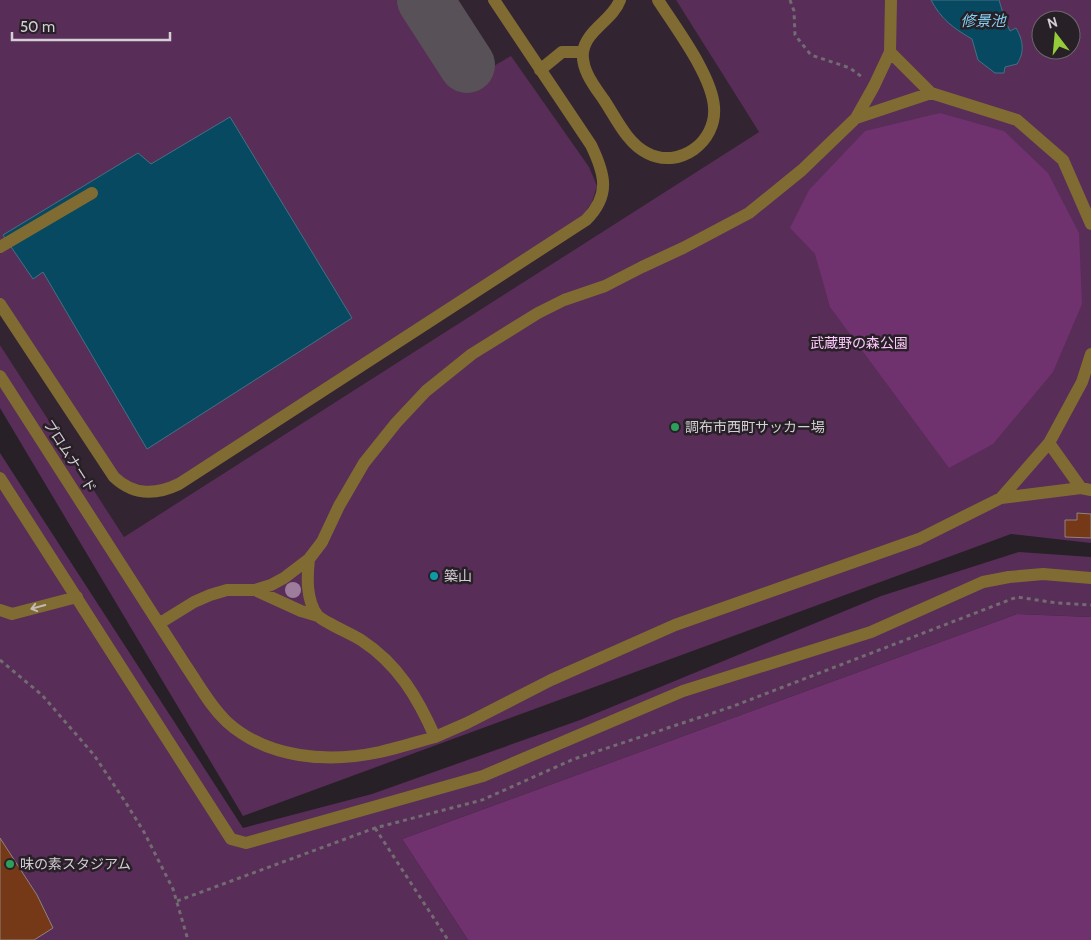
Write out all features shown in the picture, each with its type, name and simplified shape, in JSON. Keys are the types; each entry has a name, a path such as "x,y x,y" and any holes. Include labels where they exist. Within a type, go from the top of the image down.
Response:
{"street":[{"path":"0,304 114,477 122,484 136,491 154,492 166,490 179,484 586,220 594,212 599,204 604,187 600,164 590,145 494,0"},
{"path":"620,0 611,15 589,38 583,52 586,70 592,83 638,148 647,153 667,158 676,158 700,146 712,124 714,106 709,83 658,0"},
{"path":"160,623 194,602 210,595 227,590 255,590 284,578 309,559 322,542 339,506 364,463 396,423 420,398 453,369 493,340 564,300 605,286 749,213 802,170 856,118 874,86 890,52 891,0"},
{"path":"540,70 562,52 583,52"},
{"path":"890,52 931,93 1017,120 1063,160 1091,224"},
{"path":"856,118 931,93"},
{"path":"0,247 92,193"},
{"path":"1001,498 1049,443 1082,382 1091,354"},
{"name":"プロムナード","path":"0,376 213,706 236,729 262,745 298,755 319,757 355,756 379,752 435,737 467,723 551,680 675,625 919,539 1001,498"},
{"path":"1049,443 1086,489"},
{"path":"0,478 231,839 246,843 483,776 683,690 871,632 983,582 1009,577 1043,574 1091,578"},
{"path":"1001,498 1086,489"},
{"path":"309,559 307,586 309,596 318,616"},
{"path":"255,590 301,611 318,616 361,640 383,656 408,685 435,737"},
{"path":"0,610 12,614 77,597"}],"path":[{"path":"790,0 794,11 795,35 811,56 850,68 874,86"},
{"path":"177,901 375,828 482,800 574,759 732,708 1017,597 1057,603 1091,605"},
{"path":"0,660 42,695 94,756 144,832 174,888 188,940"},
{"path":"375,828 448,940"}],"shaded area":[{"path":"0,0 676,0 759,132 124,537 0,345"}],"green space":[{"path":"0,0 402,0 458,87 511,56 589,167 597,186 592,202 583,216 159,493 114,481 0,302"},
{"name":"武蔵野の森公園","path":"676,0 1091,0 1091,543 1011,534 243,816 0,408 0,345 124,537 759,132"},
{"path":"940,113 1004,131 1048,173 1079,233 1082,304 1053,372 993,444 949,468 830,307 815,254 790,228 809,190 865,131"},
{"path":"0,453 243,828 372,794 580,720 881,596 1019,552 1091,557 1091,617 1017,614 402,839 468,940 0,940"},
{"path":"1017,614 1091,617 1091,940 468,940 402,839"}],"water":[{"name":"修景池","path":"931,0 999,0 1010,31 1016,28 1022,42 1020,60 1017,64 1005,67 1004,73 995,73 978,60 972,39 948,22 939,13"},
{"path":"230,117 352,318 147,449 43,272 33,279 3,235 138,153 151,164"}],"building":[{"path":"1077,513 1091,514 1091,538 1065,537 1065,520 1077,520"},
{"name":"味の素スタジアム","path":"0,838 37,895 53,928 34,940 0,940"}],"taxiway":[{"path":"425,0 467,65"}],"place":[{"name":"調布市西町サッカー場","path":"675,427"},
{"name":"築山","path":"434,576"},
{"name":"味の素スタジアム","path":"10,864"}]}
